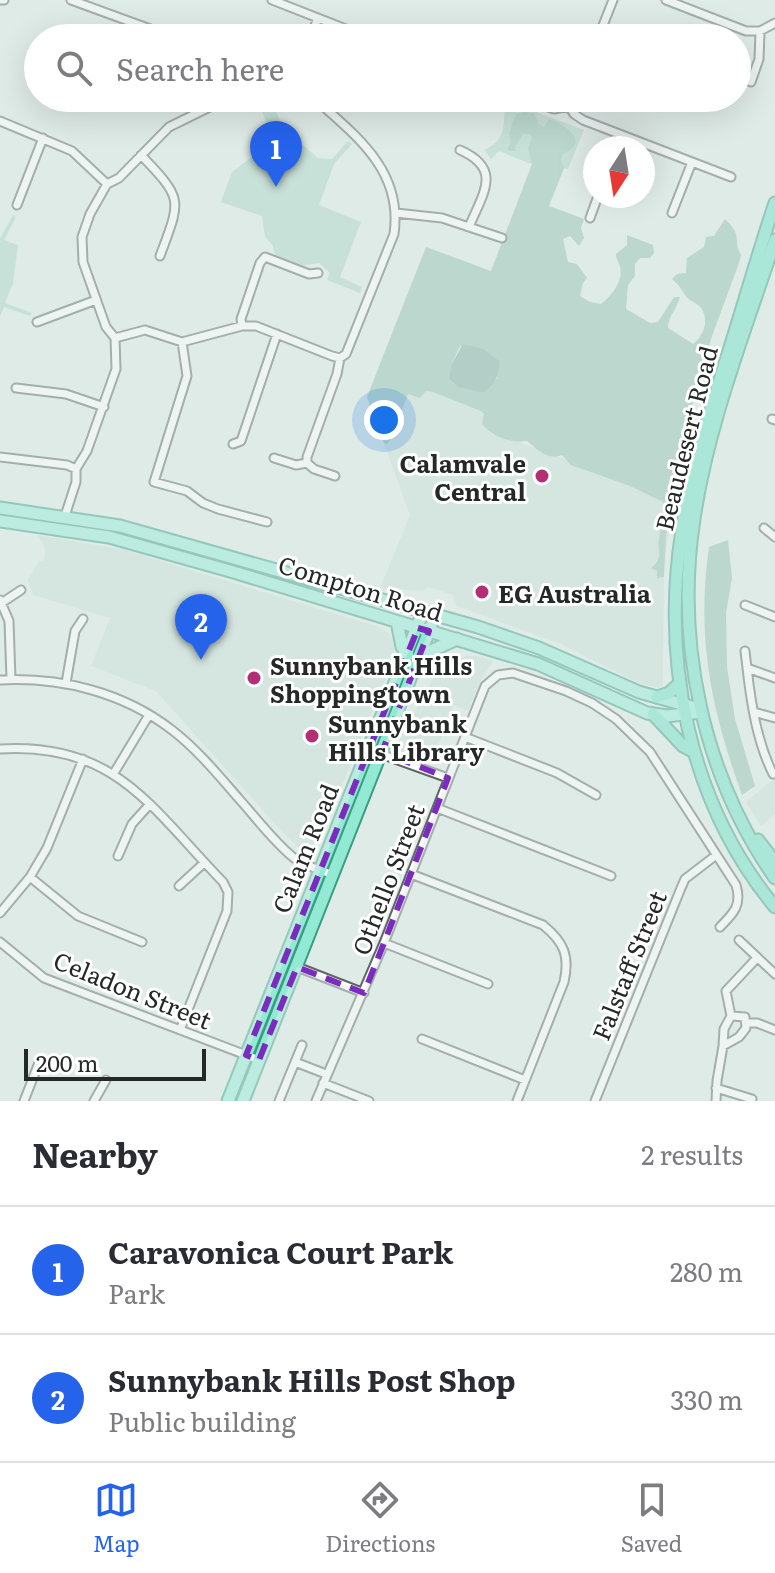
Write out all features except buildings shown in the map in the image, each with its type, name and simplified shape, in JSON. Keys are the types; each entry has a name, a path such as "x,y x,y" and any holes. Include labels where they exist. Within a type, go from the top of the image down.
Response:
{"highway":[{"name":"Beaudesert Road","path":"775,203 705,431 688,497 677,575 676,640 684,710 694,752 721,824 747,869 775,907"},
{"name":"Beaudesert Road","path":"775,240 713,435 694,521 689,588 700,710 719,772 739,819 775,878"},
{"path":"657,697 669,693 680,683"},
{"path":"653,714 683,746 694,752"},
{"path":"739,819 750,828 775,862"}],"main road":[{"name":"Compton Road","path":"0,508 63,522 538,664 653,714 700,710"},
{"name":"Compton Road","path":"0,521 63,522 148,533 539,648 684,710"},
{"name":"Calam Road","path":"243,1101 417,664 429,614"},
{"path":"397,622 402,647 408,655"},
{"name":"Calam Road","path":"228,1101 348,795 408,655 424,630"},
{"path":"417,664 433,650 457,639"},
{"path":"348,795 361,785 373,755 381,754"}],"street":[{"path":"71,0 137,24"},
{"path":"272,0 333,24"},
{"path":"604,24 613,0"},
{"path":"666,0 728,24"},
{"path":"316,24 318,18"},
{"path":"751,31 760,31 775,23"},
{"path":"751,82 759,59 760,31"},
{"path":"63,522 76,469 84,459 116,374 115,338 106,327 83,262 82,237 90,214 107,184 119,178 169,127 200,112"},
{"path":"329,112 370,151 386,175 396,213 394,234 346,354 340,358 307,457 307,463 314,469 335,476"},
{"path":"573,112 621,135 731,177"},
{"path":"0,121 72,151 107,184"},
{"path":"17,205 43,138"},
{"path":"460,150 481,161 487,172 487,182 469,227"},
{"path":"141,155 170,185 175,195 175,216 160,256"},
{"path":"672,213 692,162"},
{"path":"590,218 594,208"},
{"path":"396,213 442,218 502,238"},
{"path":"242,326 241,319 264,253 309,274 318,273"},
{"path":"37,322 96,300"},
{"path":"115,338 145,330 182,342 242,326 256,326 340,358"},
{"path":"248,449 237,443 277,334"},
{"path":"182,342 187,376 154,482 187,491 218,509 267,522"},
{"path":"16,388 66,394 104,407"},
{"path":"0,457 67,465 76,469"},
{"path":"274,458 296,465 307,463"},
{"path":"764,528 775,537"},
{"path":"11,679 9,621 2,601 21,590"},
{"path":"745,605 775,617"},
{"path":"66,683 75,631 83,619"},
{"path":"745,651 754,712 766,761 774,772 765,780"},
{"path":"747,668 775,678"},
{"name":"Othello Street","path":"316,1101 364,993 485,686 498,675 513,673 566,691 616,719 650,752 715,856"},
{"path":"0,680 66,683 114,697 149,715 195,750 293,857 333,875"},
{"path":"754,712 775,718"},
{"path":"114,773 149,715"},
{"path":"465,737 557,773 596,795"},
{"path":"0,749 42,749 83,759 114,773 150,804 223,882 230,902 180,1030"},
{"path":"381,754 448,778"},
{"path":"0,913 30,877 59,823 83,759"},
{"path":"118,856 132,824 150,804"},
{"path":"437,808 611,876"},
{"path":"715,856 736,885 740,898 720,927"},
{"name":"Falstaff Street","path":"595,1101 685,879 715,856"},
{"path":"179,886 204,863"},
{"path":"411,874 543,925 556,935 565,948 568,965 564,982 517,1101"},
{"path":"30,877 78,916 142,942"},
{"path":"739,940 775,974"},
{"name":"Celadon Street","path":"0,942 44,978 259,1060"},
{"path":"384,943 488,984"},
{"path":"716,1101 724,1029 731,1016 726,991 756,959"},
{"path":"297,967 364,993"},
{"path":"723,1046 744,1032 747,1023 745,1017 731,1016"},
{"path":"747,1023 757,1023 775,1030"},
{"path":"422,1039 525,1080"},
{"path":"279,1101 302,1045"},
{"path":"24,1101 40,1060"},
{"path":"295,1062 326,1074"},
{"path":"94,1101 106,1080"},
{"path":"323,1083 369,1101"},
{"path":"716,1088 752,1099"}],"highlighted area":[{"path":"418,628 429,631 382,752 448,778 384,943 364,993 297,967 259,1060 246,1055"}],"shaded area":[{"path":"262,112 277,112 283,128 318,158 332,159 348,141 352,144 334,164 319,205 361,222 340,277 362,287 360,293 327,280 330,273 319,263 299,266 276,257 272,244 265,237 262,216 221,202 232,172 273,141"},
{"path":"504,112 537,112 584,130 568,169 564,168 561,176 499,151 491,159 484,150 501,136"},
{"path":"534,113 544,127 549,119 555,121 568,129 575,139 571,149 563,154 561,160 564,168 549,206 584,219 581,228 584,238 579,246 570,236 563,239 568,262 577,264 587,278 580,296 590,302 601,304 616,288 621,272 616,254 627,245 627,235 653,245 654,253 650,258 640,258 635,264 635,276 628,285 626,309 650,323 658,322 674,297 680,297 668,328 693,344 704,328 704,313 672,279 677,274 686,273 687,258 704,247 706,237 714,236 725,219 736,234 741,255 695,392 666,536 664,577 657,578 657,571 651,568 659,558 659,538 667,506 661,501 630,486 571,465 562,455 547,455 527,441 497,436 482,424 484,414 481,411 433,392 426,391 420,398 408,394 391,439 384,443 367,397 426,247 491,271 532,164 528,149 530,134 523,134 515,147 516,151 509,151 509,133 516,114","holes":["460,346 498,377 482,393 458,387 449,379 451,365"]},
{"path":"13,215 16,217 4,240 18,245 13,283 5,303 32,313 30,316 4,307 0,316 0,239"},
{"path":"407,297 500,435 675,500 664,561 663,685 659,688 638,683 563,645 457,606 453,595 429,587 423,591 380,588 410,515 367,397"},
{"path":"463,344 483,349 499,361 495,380 482,393 458,387 449,379 451,365"},
{"name":"Sunnybank Hills Shoppingtown","path":"37,535 121,549 376,626 390,634 394,658 315,852 309,854 302,851 277,826 156,691 91,666 110,618 33,595 28,580 39,561 44,561 45,554 44,545"},
{"path":"728,540 732,578 726,613 727,667 735,719 755,786 742,795 715,703 704,612 709,547"},
{"path":"465,656 493,661 468,711 454,705 431,763 398,750 397,744 439,668"},
{"path":"775,778 775,814 761,826 746,802"}],"place":[{"name":"Caravonica Court Park","path":"276,187"},
{"name":"Calamvale Central","path":"542,476"},
{"name":"EG Australia","path":"482,592"},
{"name":"Sunnybank Hills Post Shop","path":"201,660"},
{"name":"Sunnybank Hills Shoppingtown","path":"254,678"},
{"name":"Sunnybank Hills Library","path":"312,736"}]}
